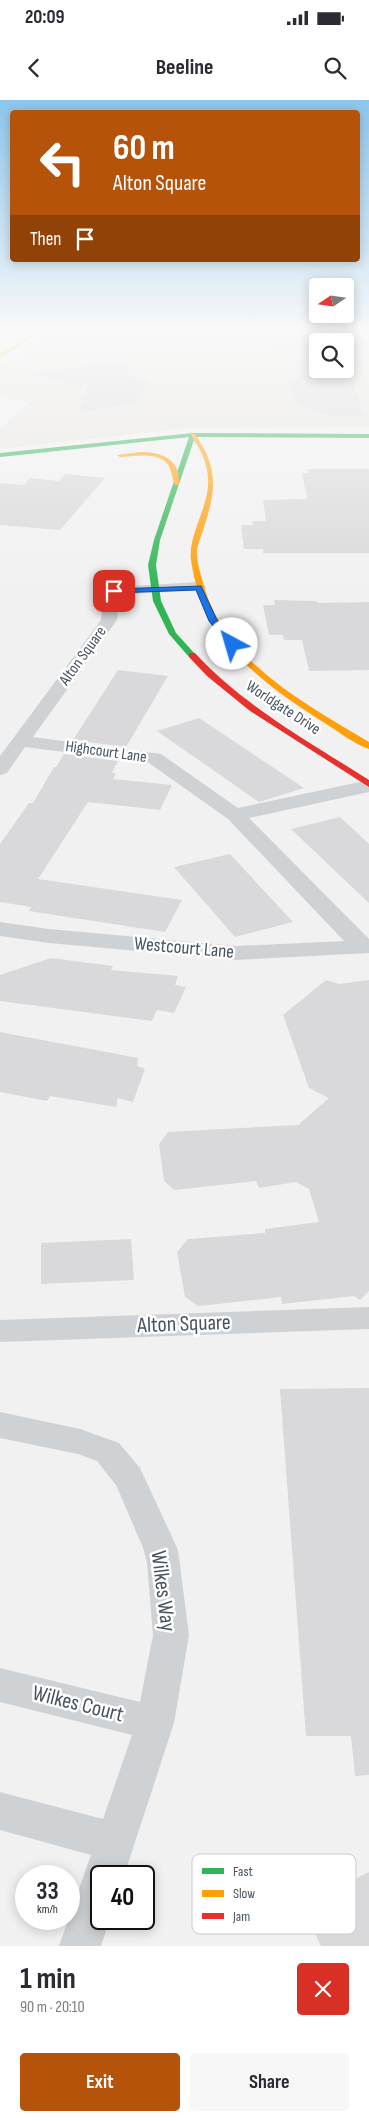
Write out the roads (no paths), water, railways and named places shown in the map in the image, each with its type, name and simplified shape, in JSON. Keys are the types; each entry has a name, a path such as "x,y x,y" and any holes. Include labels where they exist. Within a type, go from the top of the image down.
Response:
{"street":[{"path":"0,455 125,440 369,436"},
{"path":"0,465 191,440"},
{"name":"Worldgate Drive","path":"369,746 286,693 244,657 213,621 198,587 195,565 195,545 210,499 212,475 206,451 191,440 154,552 152,572 154,589 162,612 174,636 206,672 235,696 369,785"},
{"path":"201,446 252,445 339,448"},
{"path":"238,447 252,445"},
{"path":"68,457 138,454 158,457 170,463 177,484"},
{"path":"212,475 218,458"},
{"name":"Alton Square","path":"0,769 109,620 110,610 104,591 198,587"},
{"name":"Highcourt Lane","path":"20,741 154,758 235,815 366,946"},
{"path":"235,815 369,785"},
{"name":"Westcourt Lane","path":"0,929 49,936 236,953 366,946"},
{"name":"Alton Square","path":"0,1331 369,1318"},
{"name":"Wilkes Way","path":"0,1425 80,1442 108,1452 129,1477 161,1550 171,1635 155,1723 110,1859"},
{"name":"Wilkes Court","path":"0,1685 155,1723"},
{"path":"0,1811 110,1859"},
{"path":"80,1946 90,1917"}]}
